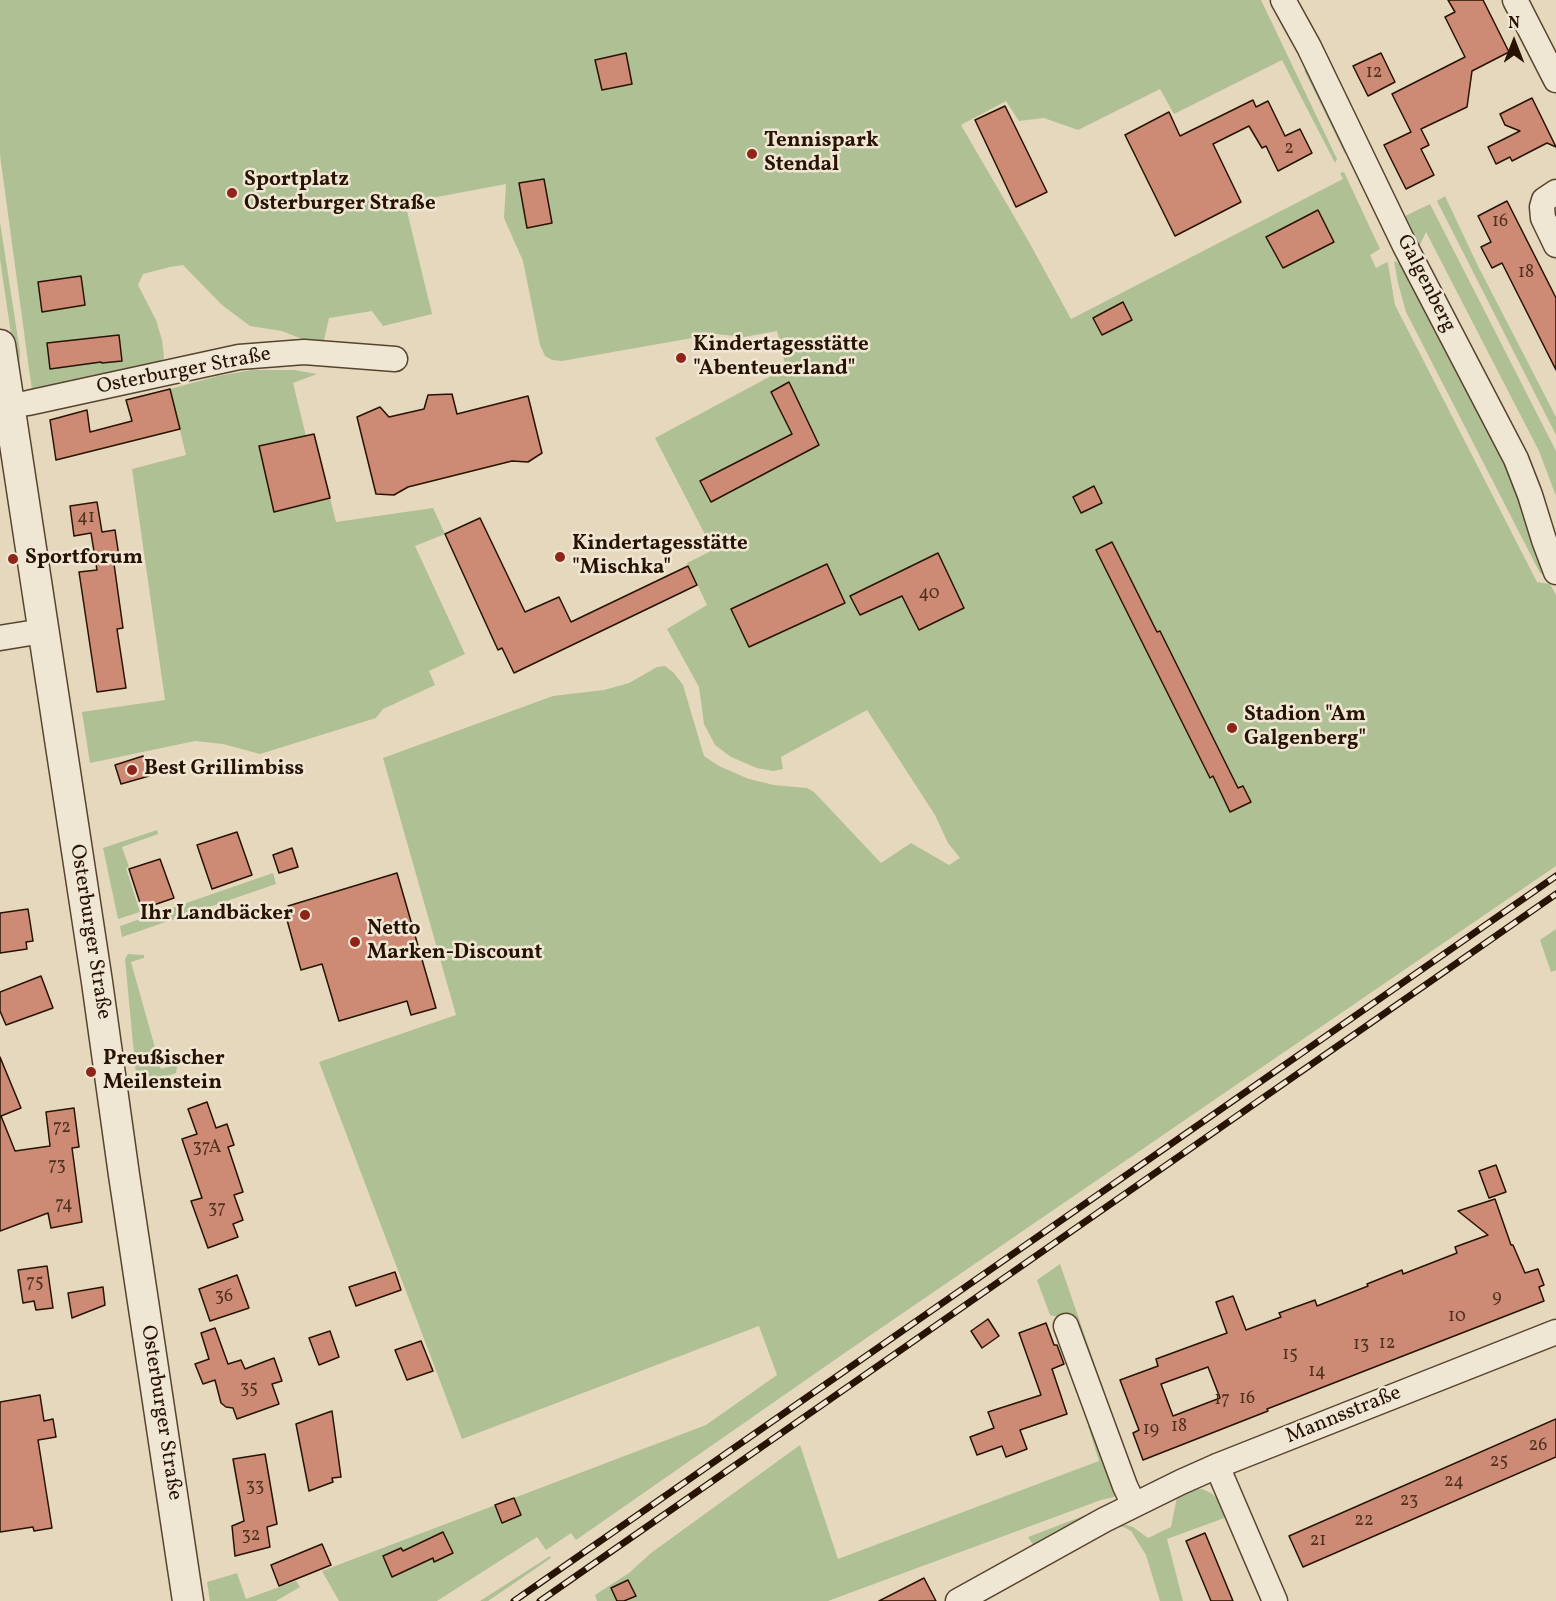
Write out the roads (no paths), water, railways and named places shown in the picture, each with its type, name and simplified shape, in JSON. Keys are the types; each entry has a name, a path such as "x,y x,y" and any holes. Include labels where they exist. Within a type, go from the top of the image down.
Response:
{"street":[{"name":"Galgenberg","path":"1284,0 1405,246 1516,459 1556,572"},
{"path":"1515,0 1556,80"},
{"path":"1556,192 1544,200 1542,207 1543,218 1556,245"},
{"name":"Osterburger Straße","path":"0,345 188,1601"},
{"name":"Osterburger Straße","path":"9,406 239,357 304,352 396,359"},
{"path":"0,638 43,631"},
{"path":"1066,1326 1125,1486 1134,1504"},
{"name":"Mannsstraße","path":"958,1601 1134,1504 1217,1466 1556,1332"},
{"path":"1217,1466 1275,1601"}],"railway":[{"path":"514,1601 1556,876"},
{"path":"540,1601 1556,894"}],"place":[{"name":"Tennispark Stendal","path":"752,154"},
{"name":"Sportplatz Osterburger Straße","path":"232,193"},
{"name":"Kindertagesstätte \"Abenteuerland\"","path":"681,358"},
{"name":"Kindertagesstätte \"Mischka\"","path":"560,557"},
{"name":"Sportforum","path":"13,559"},
{"name":"Stadion \"Am Galgenberg\"","path":"1232,728"},
{"name":"Best Grillimbiss","path":"132,770"},
{"name":"Ihr Landbäcker","path":"305,915"},
{"name":"Netto Marken-Discount","path":"355,942"},
{"name":"Preußischer Meilenstein","path":"91,1072"}]}
